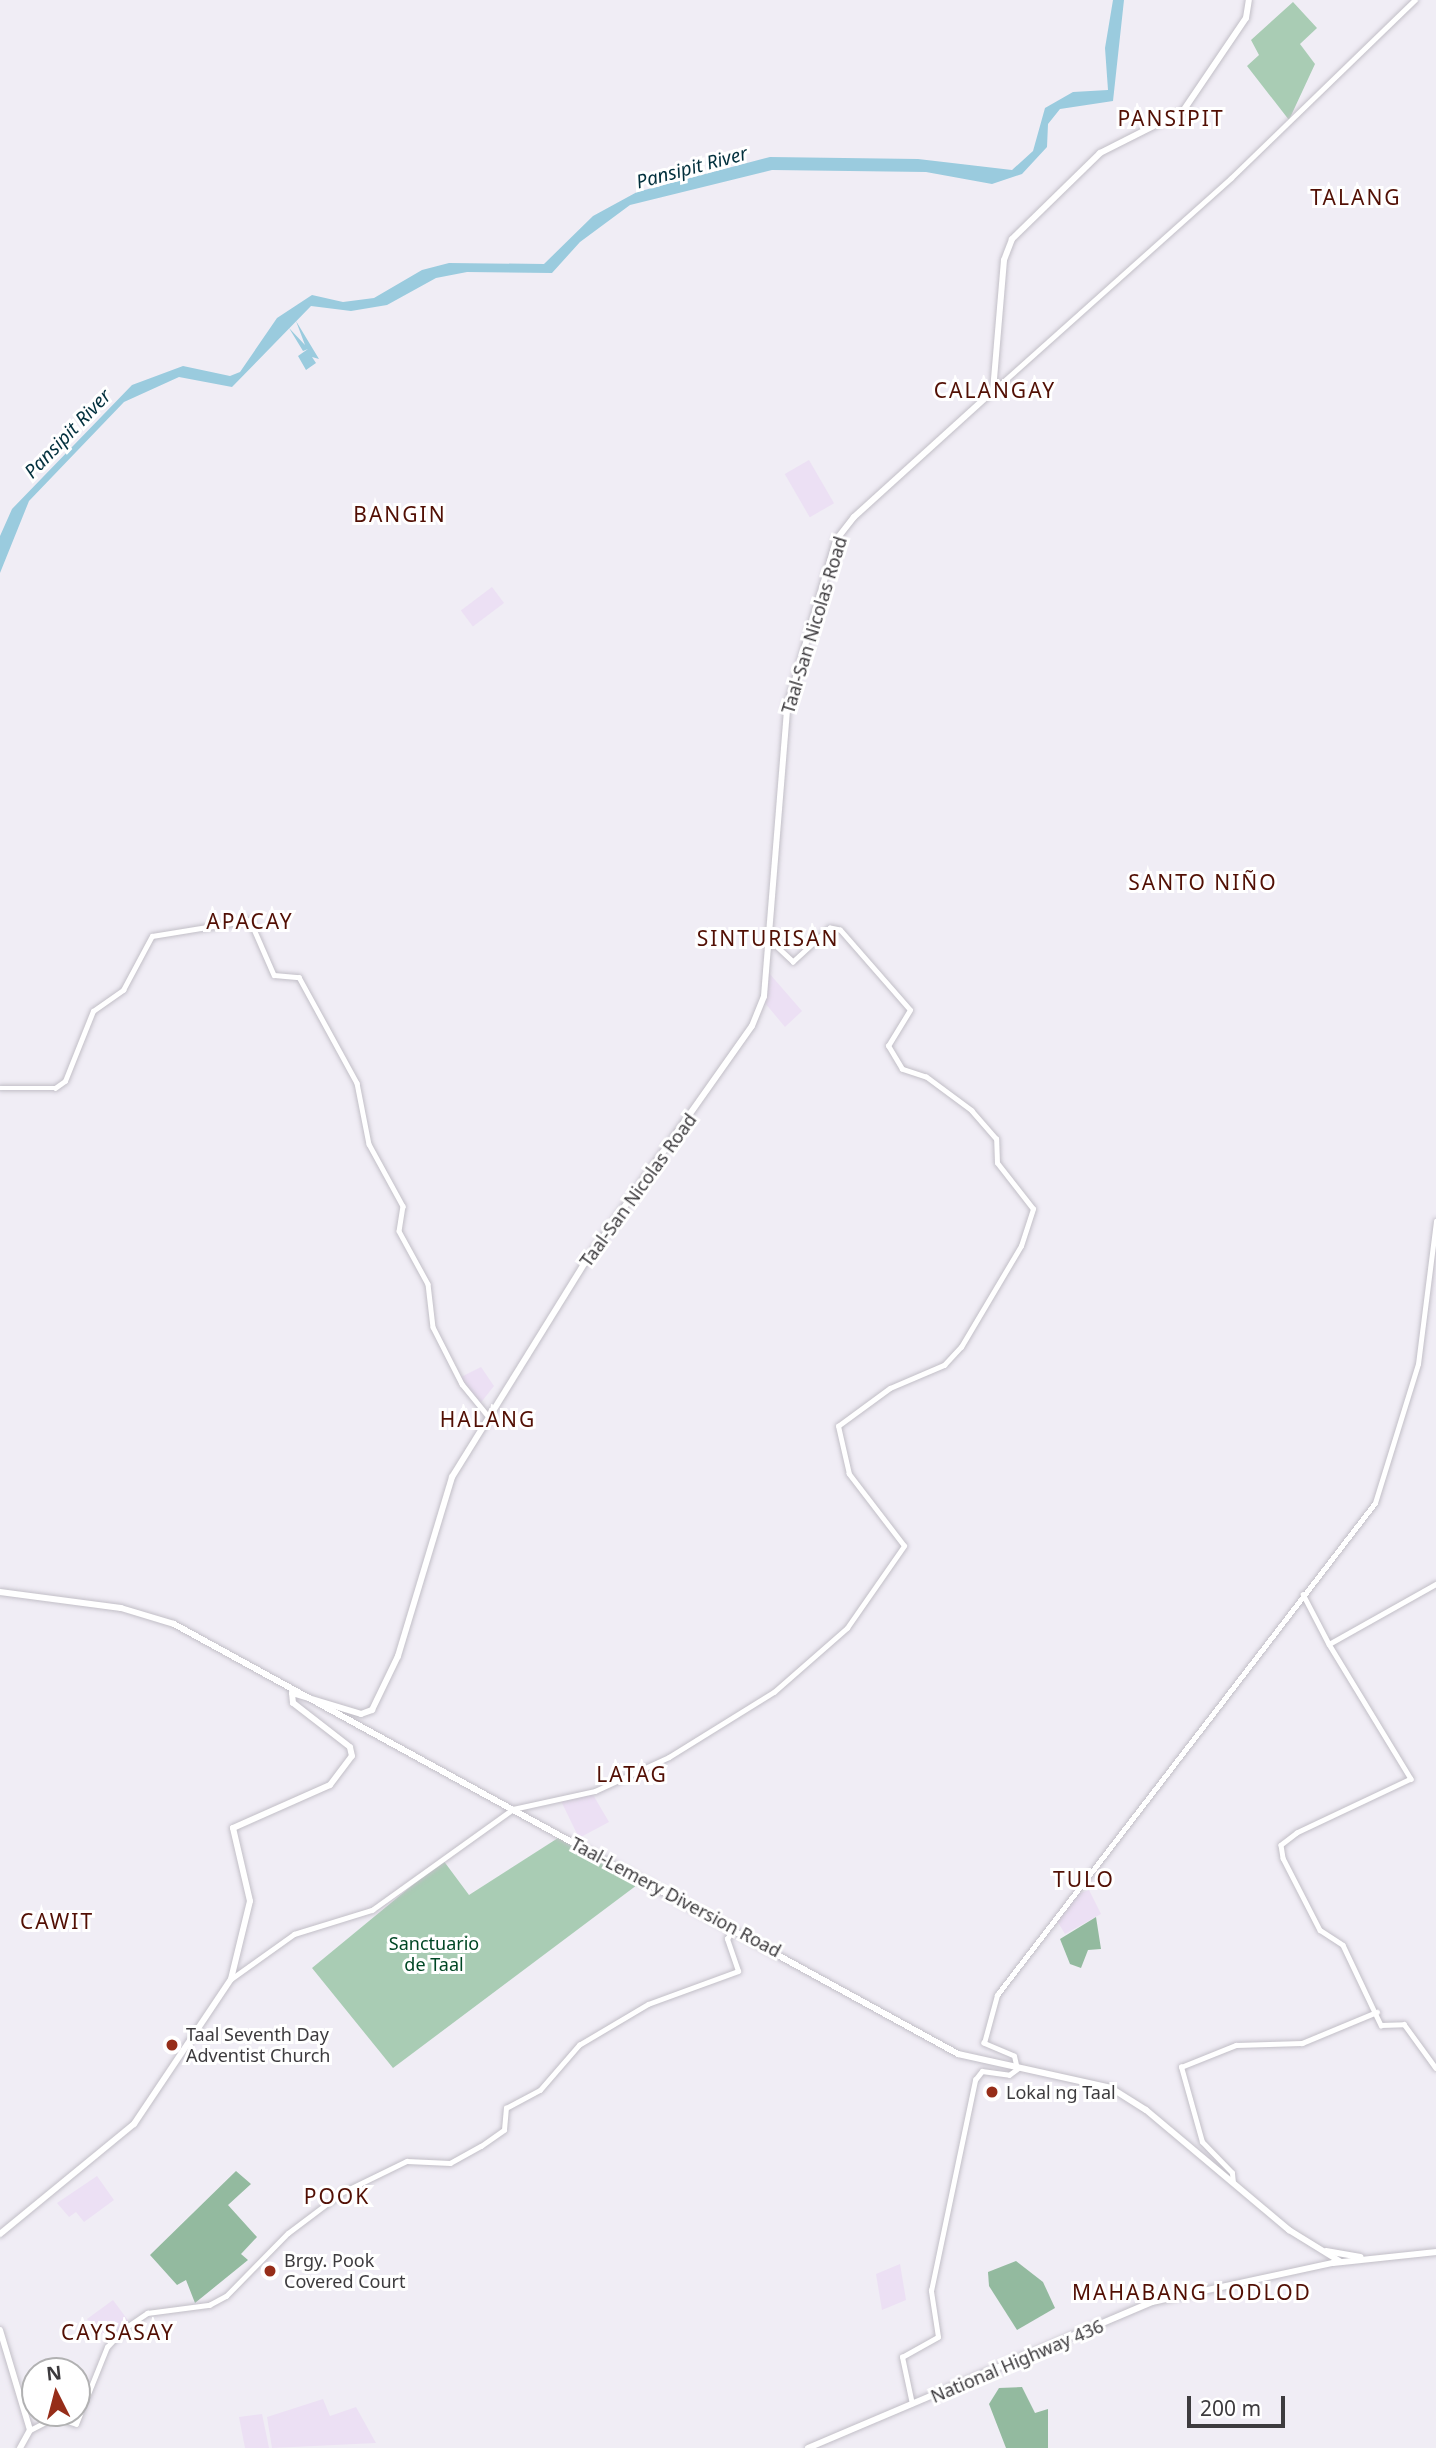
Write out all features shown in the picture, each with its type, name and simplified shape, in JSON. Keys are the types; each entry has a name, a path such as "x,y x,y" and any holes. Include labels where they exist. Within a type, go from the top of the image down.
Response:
{"main road":[{"path":"993,391 1004,260 1012,239 1100,153 1182,111 1246,18 1249,0"},
{"name":"Taal-San Nicolas Road","path":"292,1693 361,1714 372,1710 398,1656 443,1495 584,1264 735,1057 764,996 787,707 836,540 854,517 993,391"},
{"name":"Taal-Lemery Diversion Road","path":"0,1592 163,1620 292,1693 513,1809 958,2054 1111,2088 1233,2183 1341,2262"},
{"path":"0,2234 134,2124 231,1979 250,1900 233,1828 330,1785 352,1756 350,1747 293,1703 292,1693"},
{"path":"1324,2251 1324,2264"},
{"name":"Taal-Lemery Diversion Road","path":"1324,2251 1369,2259"},
{"name":"National Highway 436","path":"808,2448 1152,2302 1324,2264 1436,2252"},
{"path":"0,2330 30,2430 20,2448"}],"street":[{"path":"993,391 1334,79 1415,0"},
{"path":"0,1088 55,1088 65,1081 93,1011 123,990 152,936 250,920 274,975 299,977 357,1083 369,1143 403,1206 397,1224 428,1284 433,1327 462,1384 489,1417"},
{"path":"231,1979 294,1934 372,1910 513,1809 595,1791 669,1758 774,1692 847,1628 879,1590 905,1542 849,1474 838,1426 890,1388 944,1364 961,1347 1021,1246 1033,1209 997,1163 996,1139 972,1111 926,1077 902,1069 887,1046 910,1010 839,930 830,928 793,962 768,939"},
{"path":"912,2404 902,2357 938,2337 931,2291 975,2080 982,2071 1009,2076 1017,2069 1014,2056 984,2043 998,1995 1375,1503 1418,1364 1436,1221"},
{"path":"1329,1644 1436,1584"},
{"path":"1304,1594 1329,1644 1411,1779 1281,1845 1315,1920 1343,1945 1381,2025 1404,2024 1436,2068"},
{"path":"30,2430 43,2422 62,2417 76,2424 107,2347 125,2328 148,2313 209,2305 226,2296 288,2233 341,2193 407,2161 450,2163 481,2146 504,2130 506,2108 544,2087 559,2062 579,2045 649,2004 738,1971 727,1939 733,1929"},
{"path":"1233,2183 1232,2173 1202,2142 1181,2067 1236,2045 1302,2043 1377,2012"}],"shaded area":[{"path":"809,460 834,503 810,517 785,474"},
{"path":"492,587 504,603 473,626 461,610"},
{"path":"769,973 802,1011 785,1027 765,1003"},
{"path":"481,1367 494,1386 479,1405 459,1378"},
{"path":"592,1793 609,1822 579,1838 561,1801"},
{"path":"1089,1890 1101,1914 1065,1934 1056,1919 1075,1895"},
{"path":"97,2176 114,2200 84,2222 76,2212 69,2217 57,2203"},
{"path":"900,2264 906,2300 882,2310 876,2274"},
{"path":"113,2300 130,2323 109,2342 87,2319"},
{"path":"323,2399 330,2416 356,2407 376,2443 272,2448 267,2417"},
{"path":"262,2414 269,2448 245,2448 239,2417"}],"green space":[{"path":"1293,2 1317,28 1300,44 1315,64 1289,120 1247,66 1259,55 1251,40"},
{"name":"Sanctuario de Taal","path":"558,1838 641,1882 393,2068 312,1968 443,1860 469,1895"},
{"path":"1096,1917 1101,1949 1088,1950 1081,1968 1070,1964 1060,1939"},
{"path":"236,2171 251,2184 228,2205 257,2237 241,2254 248,2260 195,2303 186,2280 177,2285 150,2255"},
{"path":"1016,2261 1043,2282 1055,2308 1017,2330 989,2286 988,2272"},
{"path":"1022,2387 1035,2413 1048,2409 1048,2448 1006,2448 989,2404 999,2388"}],"water":[{"path":"1113,0 1124,0 1113,101 1060,109 1048,124 1047,147 1022,174 992,184 926,172 772,170 630,205 580,242 552,273 467,272 436,278 387,305 351,311 311,306 232,387 179,377 124,402 29,501 0,573 0,536 12,509 132,385 183,366 230,376 240,372 277,318 312,295 343,302 374,298 422,270 449,263 544,264 593,216 637,192 770,157 918,159 1012,170 1033,151 1045,108 1073,92 1108,90 1105,48"},
{"path":"296,321 319,359 312,357 316,363 306,370 298,356 308,349 303,351 289,328 305,345"}],"place":[{"name":"Taal Seventh Day Adventist Church","path":"172,2045"},
{"name":"Lokal ng Taal","path":"992,2092"},
{"name":"Brgy. Pook Covered Court","path":"270,2271"}],"district":[{"name":"PANSIPIT","path":"1171,118"},
{"name":"TALANG","path":"1356,197"},
{"name":"CALANGAY","path":"995,390"},
{"name":"BANGIN","path":"400,514"},
{"name":"SANTO NIÑO","path":"1203,882"},
{"name":"APACAY","path":"250,921"},
{"name":"SINTURISAN","path":"768,938"},
{"name":"HALANG","path":"488,1419"},
{"name":"LATAG","path":"632,1774"},
{"name":"TULO","path":"1084,1879"},
{"name":"CAWIT","path":"57,1921"},
{"name":"POOK","path":"337,2196"},
{"name":"MAHABANG LODLOD","path":"1192,2292"},
{"name":"CAYSASAY","path":"118,2332"}],"water label":[{"name":"Pansipit River","path":"692,168"},
{"name":"Pansipit River","path":"68,434"}]}
